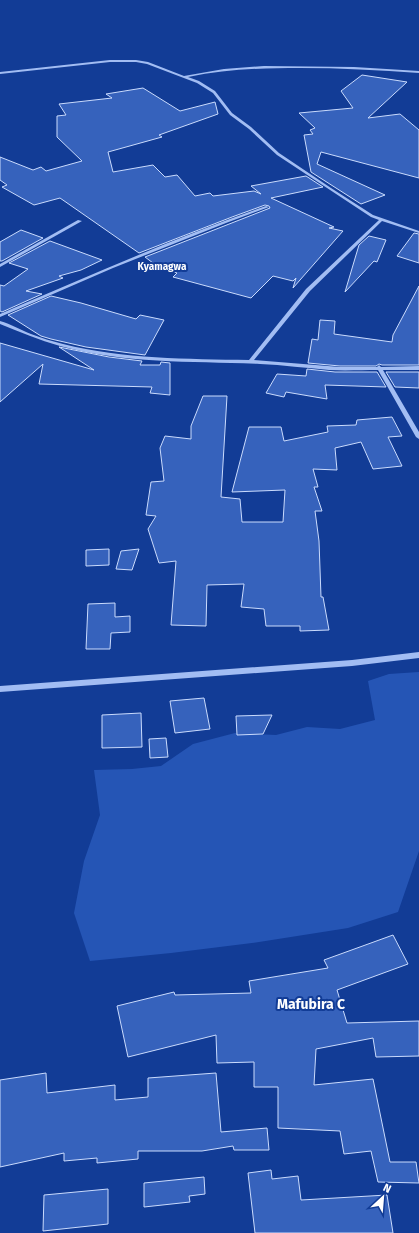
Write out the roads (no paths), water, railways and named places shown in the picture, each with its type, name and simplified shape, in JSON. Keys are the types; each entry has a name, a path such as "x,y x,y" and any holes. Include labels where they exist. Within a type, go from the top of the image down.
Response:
{"street":[{"path":"0,73 110,61 136,61 148,63 198,82 214,92 231,114 250,128 278,154 372,216 419,232"},
{"path":"184,77 222,70 266,67 349,67 419,72"},
{"path":"0,316 125,261 267,207"},
{"path":"250,362 308,290 381,220"},
{"path":"0,266 80,221"},
{"path":"0,322 19,332 49,341 134,358 201,362 250,362 339,368 419,368"},
{"path":"379,367 419,437"},
{"path":"0,689 352,663 419,655"}],"district":[{"name":"Kyamagwa","path":"162,266"},
{"name":"Mafubira C","path":"311,1004"}]}
